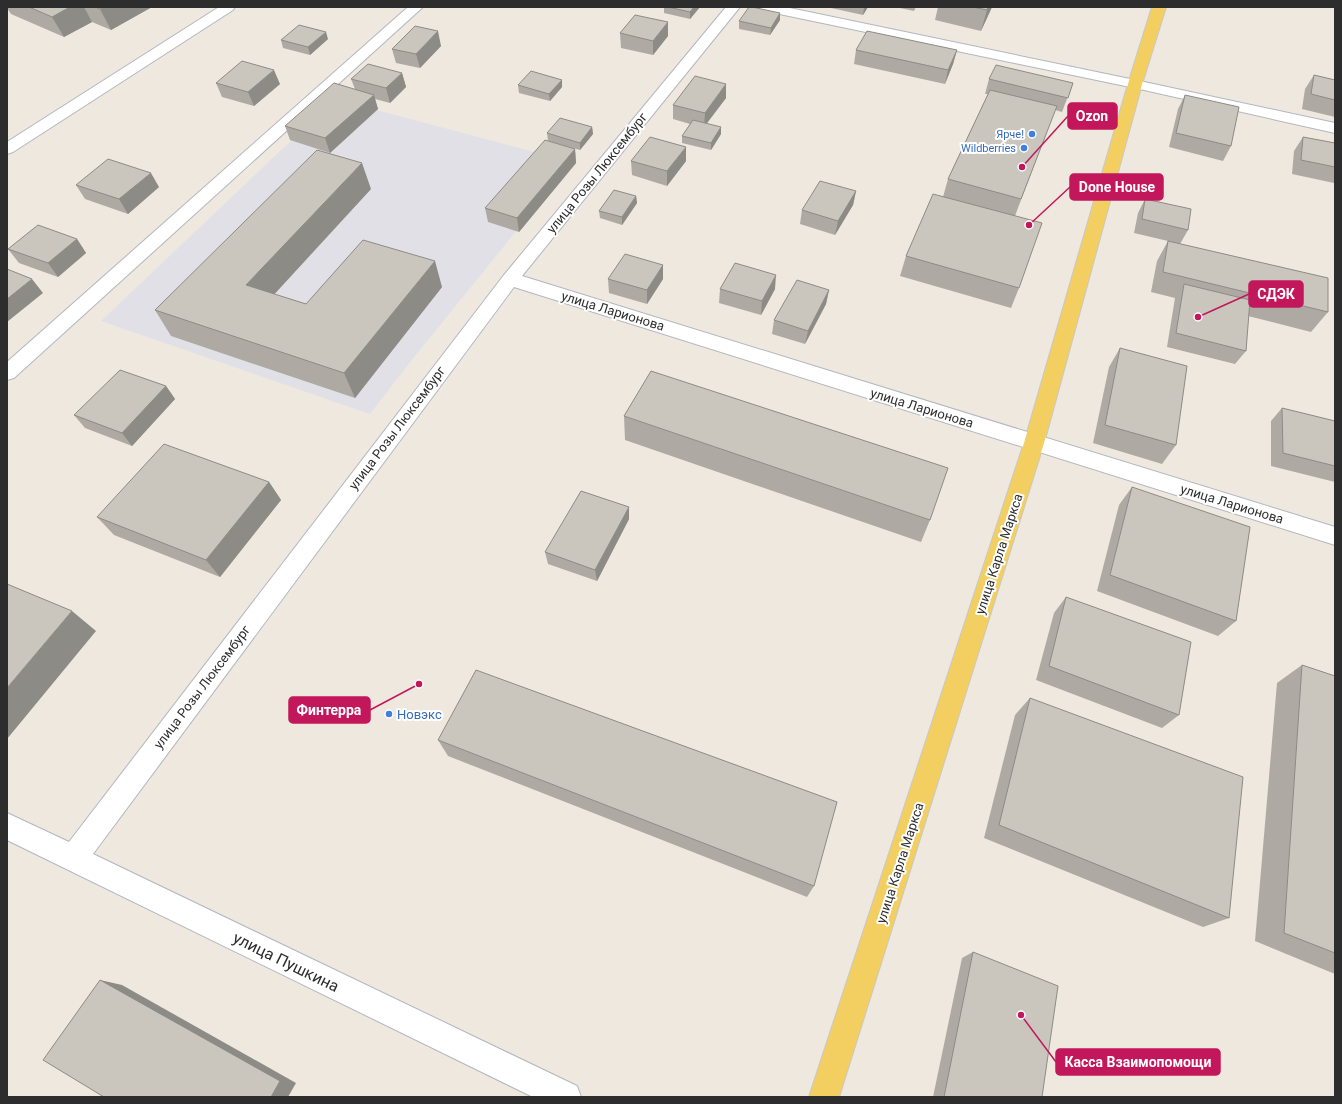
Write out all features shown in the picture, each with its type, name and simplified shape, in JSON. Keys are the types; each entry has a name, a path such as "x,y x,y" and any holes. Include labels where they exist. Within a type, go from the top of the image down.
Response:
{"main road":[{"name":"улица Карла Маркса","path":"824,1097 1034,442 1135,84 1159,7"}],"street":[{"path":"7,149 228,7"},
{"path":"7,373 416,7"},
{"name":"улица Розы Люксембург","path":"73,858 510,279 733,7"},
{"path":"765,7 1135,84 1335,128"},
{"name":"улица Ларионова","path":"510,279 1335,536"},
{"name":"улица Пушкина","path":"7,826 566,1097"}],"shaded area":[{"path":"335,99 572,162 370,414 101,321"}],"building":[{"path":"29,7 70,7 52,17"},
{"path":"668,7 694,7 690,12"},
{"path":"749,7 780,13 771,28 739,21"},
{"path":"973,7 988,7 987,10"},
{"path":"635,15 668,22 653,41 620,33"},
{"path":"299,25 326,32 308,47 281,40"},
{"path":"415,26 438,31 416,54 392,49"},
{"path":"867,31 957,50 948,70 856,50"},
{"path":"242,61 274,70 248,92 216,83"},
{"path":"368,64 402,73 386,88 351,79"},
{"path":"996,65 1073,83 1068,98 989,79"},
{"path":"531,71 562,80 549,94 518,85"},
{"path":"1314,75 1335,80 1335,100 1311,94"},
{"path":"695,76 726,84 705,113 673,105"},
{"path":"334,83 374,95 325,138 285,126"},
{"path":"990,90 1057,106 1021,199 948,179"},
{"path":"1185,95 1239,107 1231,146 1176,133"},
{"path":"560,118 592,127 580,143 547,133"},
{"path":"693,120 721,127 711,143 682,136"},
{"path":"650,137 686,147 667,171 631,161"},
{"path":"1303,137 1335,143 1335,167 1301,160"},
{"path":"545,140 575,149 517,218 485,208"},
{"path":"317,150 362,163 246,285 306,304 363,240 435,261 344,373 155,310"},
{"path":"108,159 151,173 119,199 76,185"},
{"path":"820,181 856,191 838,221 802,210"},
{"path":"614,190 636,196 622,217 599,211"},
{"path":"933,194 1042,223 1019,288 906,256"},
{"path":"1145,199 1191,209 1188,230 1142,219"},
{"path":"38,225 77,239 48,263 8,249"},
{"path":"1168,241 1328,278 1328,312 1163,272"},
{"path":"625,254 663,265 647,290 608,279"},
{"path":"735,263 776,275 762,301 720,289"},
{"path":"7,269 32,279 7,299"},
{"path":"797,280 829,290 808,331 774,320"},
{"path":"1184,284 1250,300 1246,351 1176,333"},
{"path":"1120,348 1187,366 1176,445 1105,425"},
{"path":"120,370 166,386 122,433 74,415"},
{"path":"651,371 948,468 930,520 624,416"},
{"path":"1282,408 1335,421 1335,466 1283,453"},
{"path":"164,444 269,482 206,560 97,517"},
{"path":"1132,487 1250,527 1236,621 1110,575"},
{"path":"581,491 629,507 595,570 545,552"},
{"path":"7,584 72,611 7,688"},
{"path":"1066,597 1191,642 1179,715 1049,666"},
{"path":"1302,665 1335,676 1335,953 1284,933"},
{"path":"476,670 837,802 814,886 438,740"},
{"path":"1030,698 1243,777 1229,918 999,825"},
{"path":"973,952 1058,986 1042,1097 944,1097"},
{"path":"100,980 280,1081 271,1097 104,1097 43,1060"}],"place":[{"name":"Ярче!","path":"1032,134"},
{"name":"Wildberries","path":"1024,148"},
{"name":"Ozon","path":"1022,167"},
{"name":"Done House","path":"1029,225"},
{"name":"СДЭК","path":"1198,317"},
{"name":"Финтерра","path":"419,684"},
{"name":"Новэкс","path":"389,714"},
{"name":"Касса Взаимопомощи","path":"1021,1015"}]}
